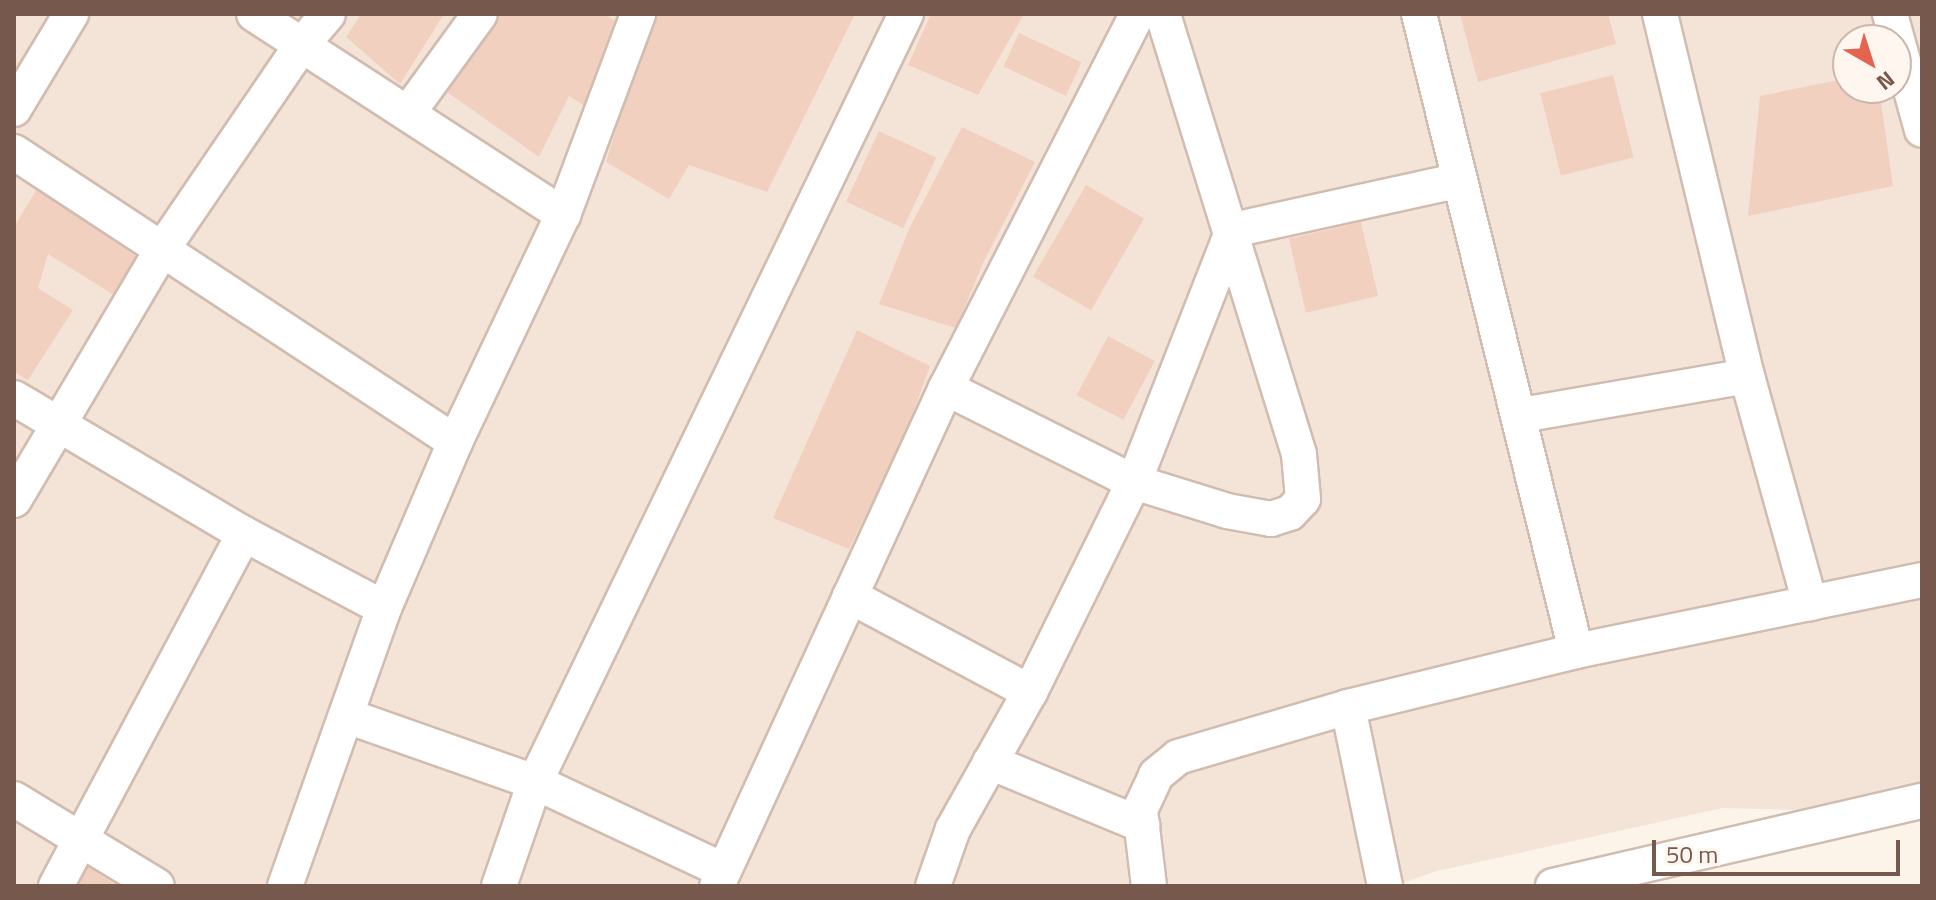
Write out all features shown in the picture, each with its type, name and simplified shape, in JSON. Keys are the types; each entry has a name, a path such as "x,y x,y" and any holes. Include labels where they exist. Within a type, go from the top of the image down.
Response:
{"street":[{"path":"14,109 71,14"},
{"path":"254,14 300,47 408,113 563,215"},
{"path":"14,500 161,251 300,47 328,14"},
{"path":"408,113 480,14"},
{"path":"285,886 350,717 384,608 455,442 563,215 638,14"},
{"path":"499,886 535,782 906,14"},
{"path":"350,717 535,782 720,878 946,388 1137,14"},
{"path":"946,388 1134,482 1227,511 1271,519 1290,513 1303,499 1299,454 1233,230 1163,14"},
{"path":"1419,14 1521,415 1576,651"},
{"path":"1660,14 1747,376 1810,603"},
{"path":"1890,14 1922,130"},
{"path":"14,152 455,442"},
{"path":"1233,230 1460,180"},
{"path":"933,886 953,829 1030,692 1134,482 1233,230"},
{"path":"1521,415 1747,376"},
{"path":"14,398 244,534 384,608"},
{"path":"56,886 84,840 244,534"},
{"path":"1149,886 1140,810 1156,775 1178,757 1348,707 1576,651 1922,580"},
{"path":"850,596 1030,692"},
{"path":"1348,707 1385,886"},
{"path":"990,762 1142,825"},
{"path":"14,799 157,886"},
{"path":"1553,886 1922,801"}],"shaded area":[{"path":"14,14 1922,14 1922,813 1723,808 1437,871 1394,886 14,886"}],"building":[{"path":"361,14 444,14 400,84 346,37"},
{"path":"494,14 604,14 623,26 585,106 569,96 539,157 447,92"},
{"path":"651,14 855,14 767,192 689,165 669,199 606,162"},
{"path":"931,14 1024,14 978,95 908,65"},
{"path":"1460,14 1608,14 1616,44 1478,82"},
{"path":"1019,33 1082,62 1066,96 1003,67"},
{"path":"1613,75 1634,157 1561,176 1540,93"},
{"path":"1832,81 1832,104 1881,104 1893,186 1748,216 1760,96"},
{"path":"962,127 1035,162 983,263 956,328 879,304 909,229"},
{"path":"879,131 936,158 903,228 846,202"},
{"path":"1086,185 1144,218 1091,310 1033,277"},
{"path":"37,189 141,260 114,295 48,254 38,288 73,310 28,380 14,372 14,227"},
{"path":"1361,222 1378,296 1306,313 1289,239"},
{"path":"857,330 930,366 905,435 849,549 773,518"},
{"path":"1108,336 1155,361 1123,420 1077,395"},
{"path":"88,867 117,886 78,886"}]}
